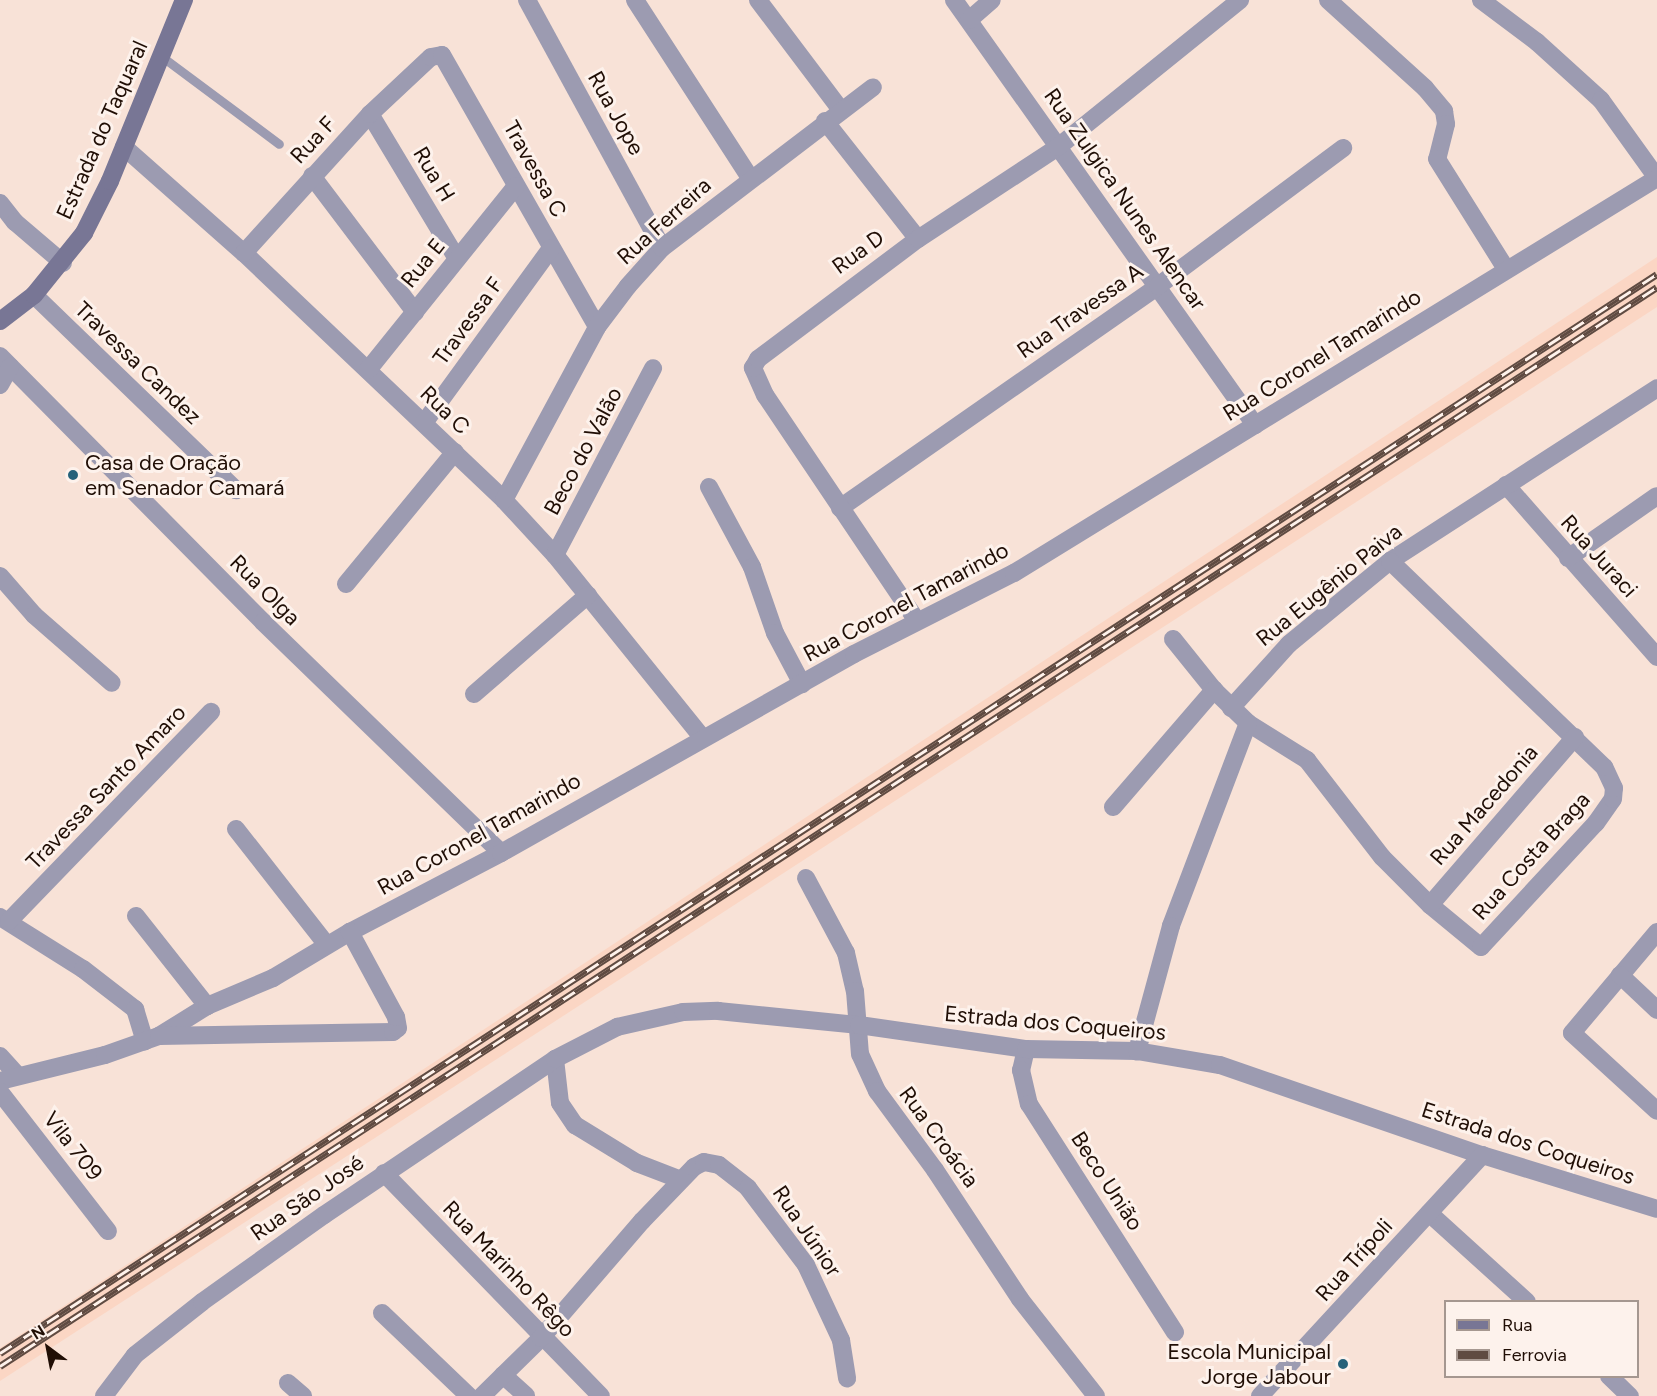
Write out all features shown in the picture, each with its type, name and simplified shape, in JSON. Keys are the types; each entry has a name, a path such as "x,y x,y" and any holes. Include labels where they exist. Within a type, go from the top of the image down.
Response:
{"street":[{"name":"Estrada do Taquaral","path":"0,321 34,295 63,263 97,209 184,0"},
{"name":"Rua Jope","path":"527,0 662,248"},
{"path":"635,0 750,178"},
{"path":"758,0 840,110"},
{"name":"Rua Zulgica Nunes Alencar","path":"954,0 1255,426"},
{"path":"969,20 992,0"},
{"name":"Rua D","path":"917,621 765,395 753,369 767,349 918,239 1058,147 1240,0"},
{"path":"1328,0 1425,88 1444,111 1446,124 1437,159 1506,269"},
{"path":"1488,2 1537,42 1601,100 1657,178"},
{"name":"Travessa C","path":"422,66 436,55 449,62 516,186 597,327"},
{"name":"Rua F","path":"244,253 370,114 422,66"},
{"name":"Rua Ferreira","path":"504,500 597,327 662,248 750,178 873,87"},
{"name":"Rua H","path":"370,114 457,259"},
{"path":"825,121 918,239"},
{"name":"Rua C","path":"123,147 244,253 504,500 555,555 702,737"},
{"name":"Rua Travessa A","path":"840,508 1158,286 1344,148"},
{"path":"312,176 415,312"},
{"name":"Rua Coronel Tamarindo","path":"152,1039 207,1006 273,978 350,932 501,853 702,737 1072,540 1506,269 1576,231 1657,178"},
{"name":"Rua E","path":"368,370 516,186"},
{"path":"0,203 23,230 63,263"},
{"name":"Travessa F","path":"424,423 551,248"},
{"name":"Travessa Candez","path":"34,295 236,490"},
{"path":"0,385 5,362"},
{"name":"Rua Olga","path":"5,362 263,622 501,853"},
{"name":"Beco do Valão","path":"555,555 653,368"},
{"name":"Rua Eugênio Paiva","path":"1231,708 1288,644 1390,561 1657,388"},
{"path":"346,584 455,452"},
{"name":"Rua Juraci","path":"1506,485 1657,657"},
{"path":"709,487 752,567 775,633 802,684"},
{"path":"1568,558 1657,496"},
{"name":"Rua Costa Braga","path":"1248,723 1289,745 1318,771 1368,842 1430,905 1481,947 1609,809 1613,799 1612,780 1575,737 1390,561"},
{"path":"0,576 34,615 112,683"},
{"path":"474,694 588,595"},
{"path":"1137,1052 1172,926 1248,723 1214,690 1173,639"},
{"path":"1113,807 1214,690"},
{"name":"Travessa Santo Amaro","path":"5,919 211,712"},
{"name":"Rua Macedonia","path":"1430,905 1575,737"},
{"path":"236,829 327,945"},
{"name":"Rua Croácia","path":"806,878 846,953 859,1025 860,1054 890,1113 935,1170 1020,1299 1096,1396"},
{"path":"136,916 207,1006"},
{"path":"5,919 135,1009 152,1039"},
{"path":"0,1056 9,1078 152,1039 386,1033 398,1028 391,1008 350,932"},
{"path":"1657,932 1572,1033 1657,1111"},
{"path":"1620,975 1657,1010"},
{"name":"Estrada dos Coqueiros","path":"555,1059 617,1027 683,1012 717,1011 859,1025 1026,1049 1137,1052 1220,1065 1482,1155 1657,1209"},
{"name":"Beco União","path":"1026,1049 1021,1070 1029,1104 1175,1332"},
{"path":"555,1059 560,1103 575,1125 637,1163 681,1180"},
{"name":"Rua São José","path":"104,1396 135,1356 153,1341 384,1173 555,1059"},
{"name":"Vila 709","path":"0,1092 108,1231"},
{"name":"Rua Trípoli","path":"1273,1392 1482,1155"},
{"name":"Rua Júnior","path":"482,1396 541,1338 681,1180 704,1162 719,1165 748,1188 806,1264 832,1316 846,1358 847,1380"},
{"name":"Rua Marinho Rêgo","path":"384,1173 541,1338 601,1396"},
{"path":"1429,1213 1525,1300"},
{"path":"382,1313 469,1396"},
{"path":"503,1375 526,1396"},
{"path":"1610,1378 1630,1396"},
{"path":"288,1383 303,1396"}],"lane":[{"path":"161,56 279,144"}],"shaded area":[{"path":"1657,257 1657,307 0,1381 0,1348"}],"railway":[{"path":"0,1353 1657,274"},
{"path":"0,1366 1657,287"}],"place":[{"name":"Casa de Oração em Senador Camará","path":"73,475"},
{"name":"Escola Municipal Jorge Jabour","path":"1343,1364"}]}
